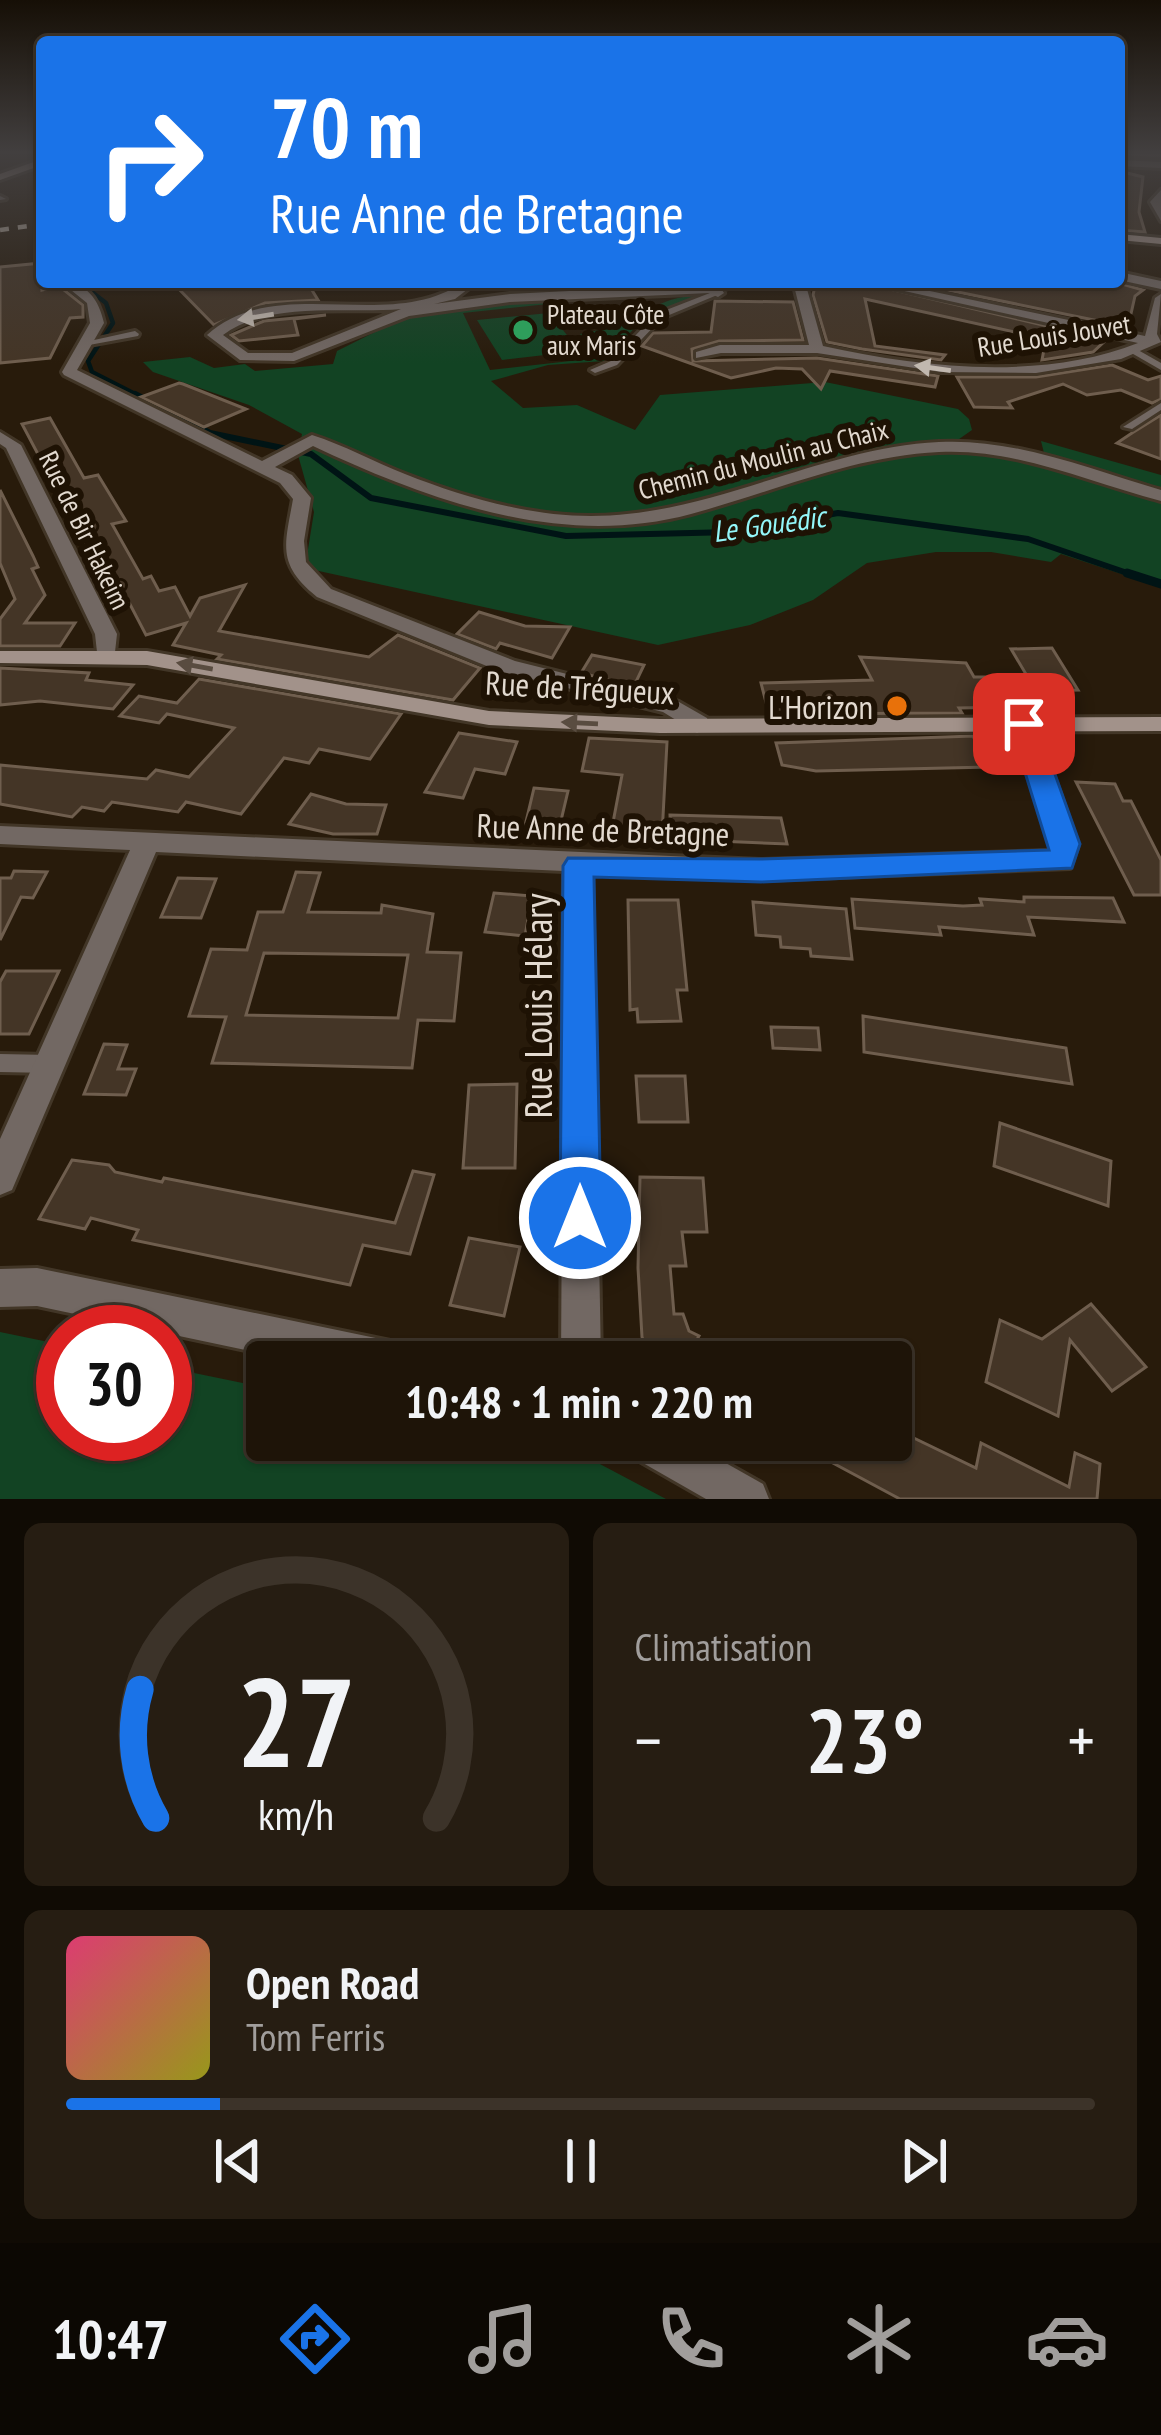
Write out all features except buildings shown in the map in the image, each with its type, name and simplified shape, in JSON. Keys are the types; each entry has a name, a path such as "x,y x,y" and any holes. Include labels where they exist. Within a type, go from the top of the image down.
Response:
{"main road":[{"path":"1125,238 1161,241"},
{"name":"Rue de Trégueux","path":"0,657 147,658 490,718 697,726 1161,724"}],"street":[{"path":"1125,277 1161,285"},
{"path":"75,288 93,302 97,323 91,342 71,359 69,372 265,466 302,498 292,559 300,576 324,593 508,666 671,707 695,718 697,726"},
{"path":"460,288 376,308 316,308 230,321 214,335 245,357 294,357 406,312 528,296 723,288"},
{"path":"801,288 818,349"},
{"path":"897,288 1124,339 1158,342"},
{"path":"1158,342 1150,334 1161,298"},
{"name":"Rue Louis Jouvet","path":"701,355 720,349 818,349 971,373 1158,342"},
{"name":"Rue de Bir Hakeim","path":"0,437 13,445 106,634 106,656"},
{"name":"Chemin du Moulin au Chaix","path":"265,466 302,446 520,514 567,520 678,512 812,470 941,447 1017,455 1161,496"},
{"name":"Rue Anne de Bretagne","path":"0,835 578,866 761,870 1061,860 1065,844 1024,724"},
{"path":"0,1178 147,843"},
{"name":"Rue Louis Hélary","path":"578,866 581,1341"},
{"path":"0,1288 37,1287 295,1341"},
{"path":"681,1461 748,1499"}],"lane":[{"path":"595,370 614,363 658,316 714,291"},
{"path":"91,342 113,342 135,334"},
{"path":"1131,349 1161,367"},
{"path":"1128,427 1161,406"},
{"path":"0,1063 50,1064"}],"green space":[{"path":"702,295 642,320 604,361 548,365 491,381 523,408 577,405 635,430 660,395 825,382 958,409 969,419 972,430 952,444 1045,457 1041,441 1161,475 1161,587 1061,554 1051,562 991,552 936,552 867,563 813,600 750,625 658,645 305,568 314,512 298,455 302,434 249,405 153,372 143,362 190,357 214,368 245,364 255,371 333,364 337,351 403,318 544,299 548,304 463,313 490,370 597,358 580,334 670,300"},
{"name":"Plateau Côte aux Maris","path":"549,313 580,351 502,360 477,320"},
{"path":"0,1332 36,1339 36,1461 192,1461 192,1373 246,1384 246,1461 594,1461 666,1499 0,1499"}],"waterway":[{"name":"Le Gouédic","path":"87,288 106,303 113,323 88,361 92,372 141,397"},
{"name":"Le Gouédic","path":"135,394 210,433 311,454 371,498 566,536 733,532 838,513 1028,539 1131,574"},
{"name":"Le Gouédic","path":"1127,573 1131,574"},
{"name":"Le Gouédic","path":"1131,574 1161,584"},
{"name":"Le Gouédic","path":"1131,574 1136,576"}],"railway":[{"path":"0,230 36,225"}],"place":[{"name":"Plateau Côte aux Maris","path":"523,330"},
{"name":"L'Horizon","path":"897,706"}],"route":[{"path":"580,1218 578,866 761,870 1035,865 1061,860 1065,844 1024,724"}]}
